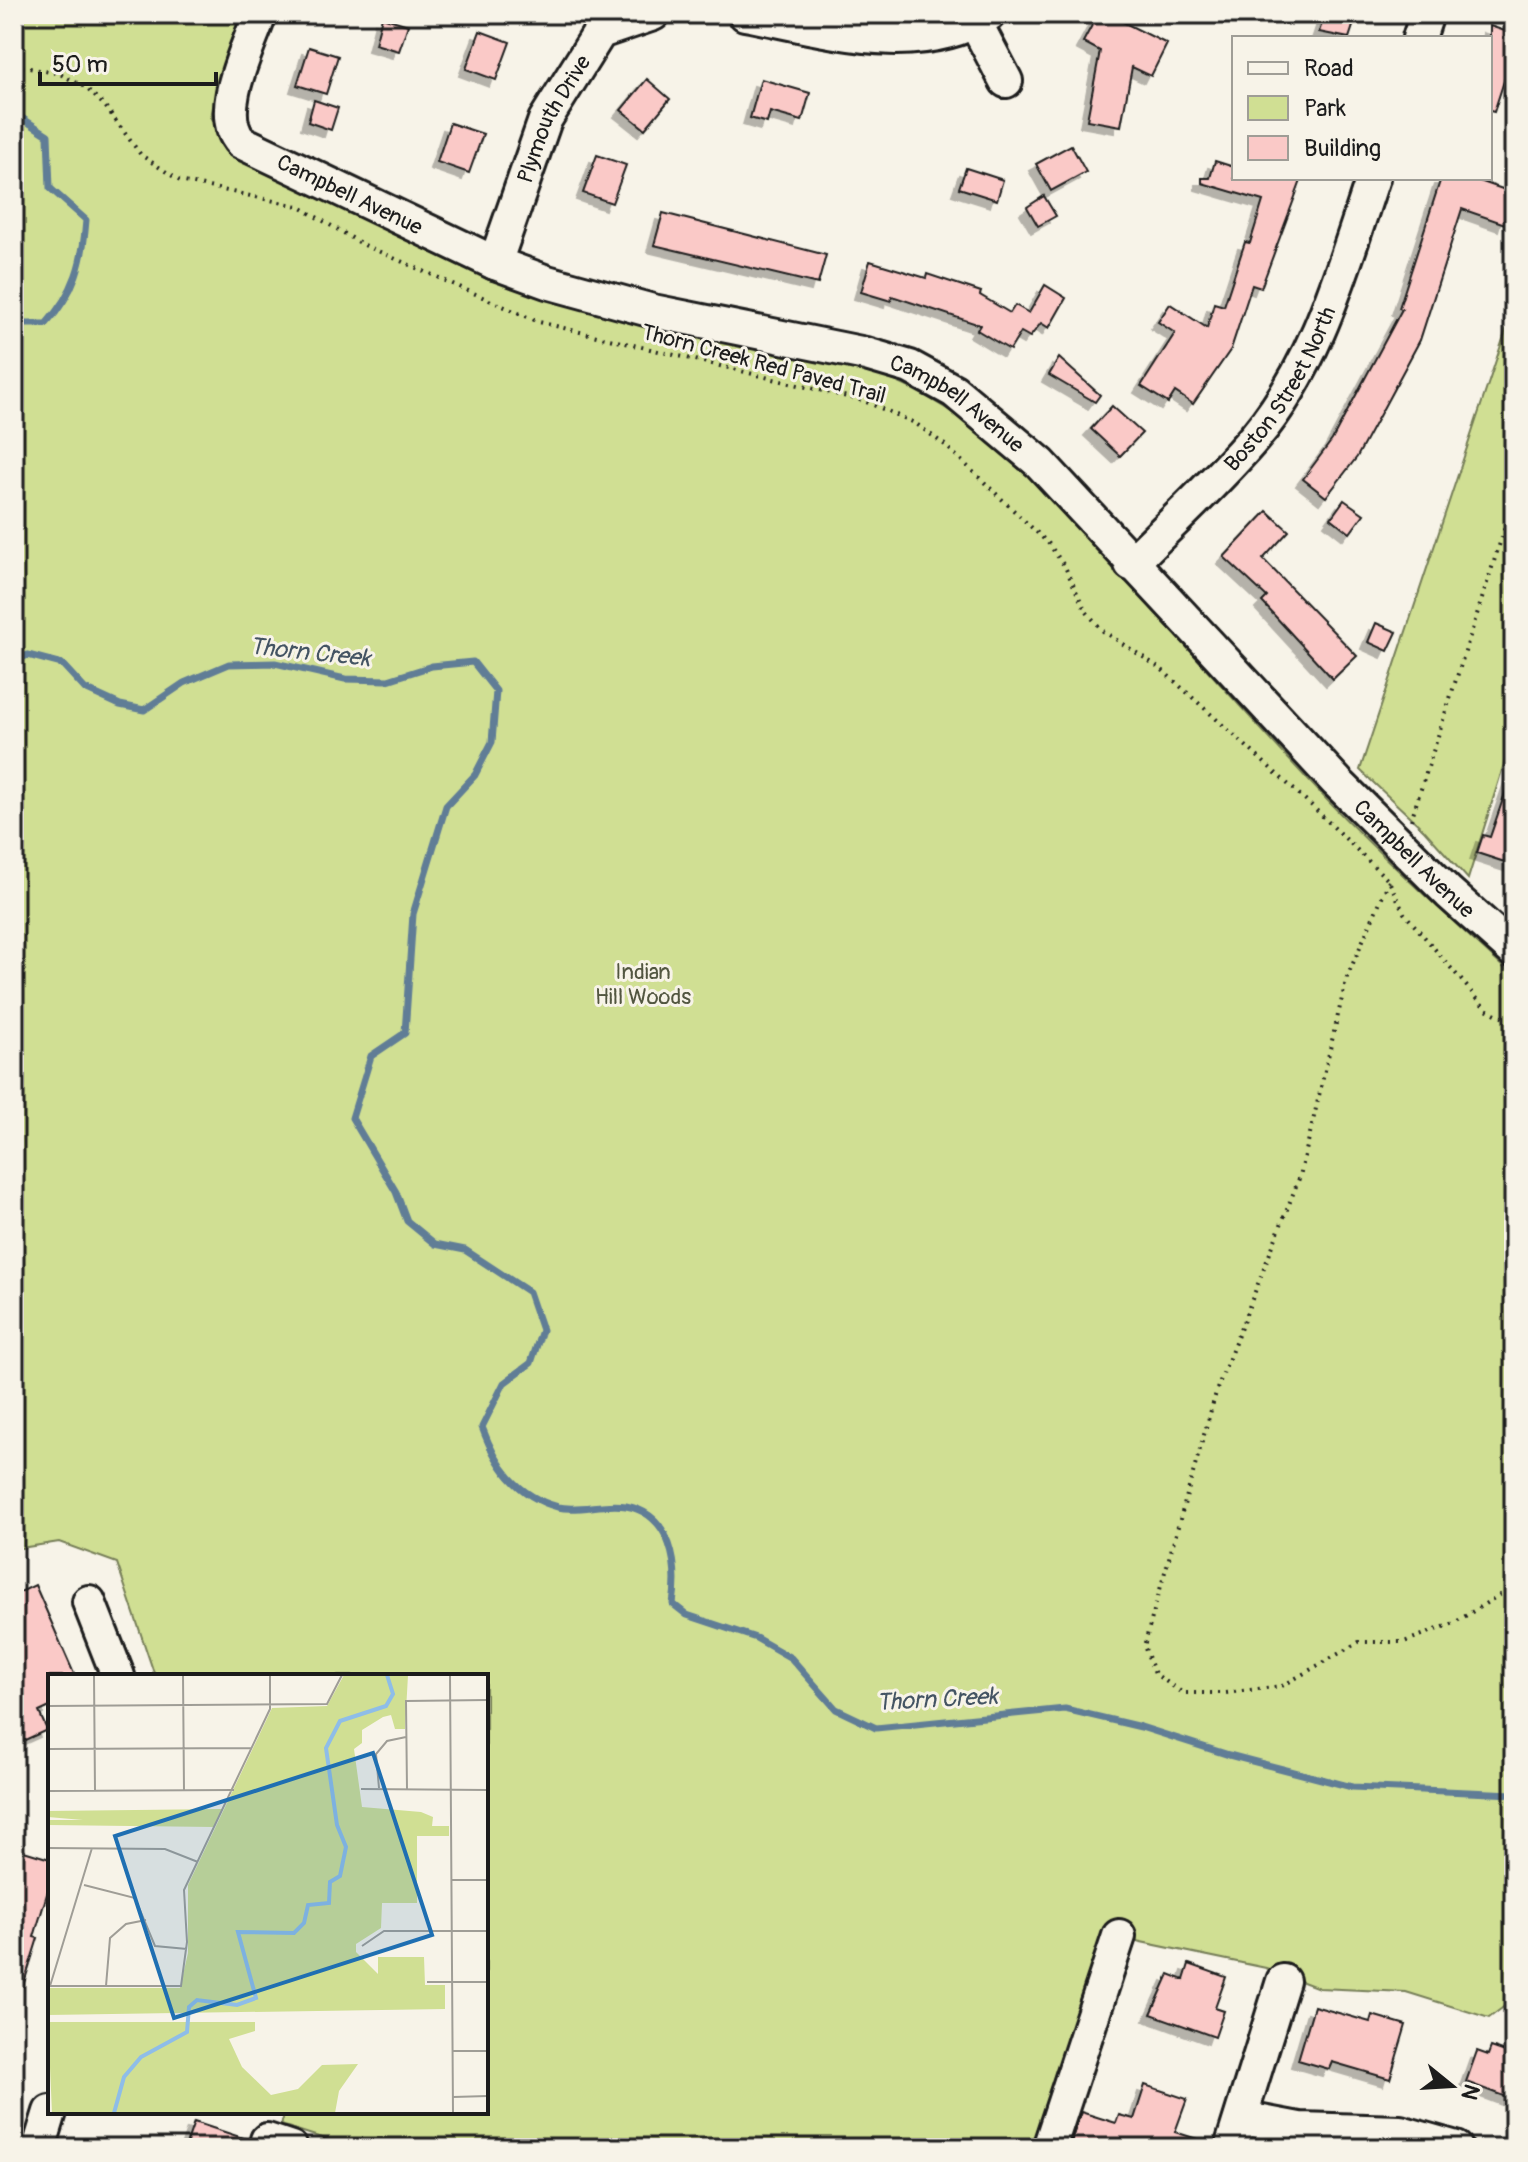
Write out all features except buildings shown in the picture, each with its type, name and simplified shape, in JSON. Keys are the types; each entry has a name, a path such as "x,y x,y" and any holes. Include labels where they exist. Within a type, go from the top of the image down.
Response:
{"street":[{"name":"Campbell Avenue","path":"260,14 228,110 231,132 241,142 495,263 547,282 653,311 866,354 910,367 954,391 1040,463 1337,782 1449,893 1514,951"},
{"name":"Plymouth Drive","path":"495,263 545,120 600,32 653,14"},
{"path":"745,14 816,20 861,36 896,38 934,35 982,18 1006,81"},
{"path":"1420,36 1427,14"},
{"name":"Boston Street North","path":"1131,564 1255,436 1287,389 1325,315 1372,180"},
{"path":"89,1602 117,1674"},
{"path":"1049,2148 1119,1936"},
{"path":"1231,2148 1283,1981"},
{"path":"39,2148 49,2114"},
{"path":"1241,2118 1299,2129 1400,2132 1456,2148"}],"path":[{"name":"Thorn Creek Red Paved Trail","path":"14,65 60,74 85,87 105,106 141,155 180,181 298,206 362,244 539,322 749,376 864,401 915,423 945,445 1016,516 1049,544 1065,567 1085,610 1103,631 1160,668 1390,878 1404,913 1468,989 1486,1009 1514,1023"},
{"path":"1416,808 1514,499"},
{"path":"1390,878 1347,977 1300,1176 1217,1389 1144,1646 1155,1674 1183,1693 1226,1693 1282,1686 1359,1642 1404,1642 1454,1623 1514,1586"}],"green space":[{"name":"Indian Hill Woods","path":"24,14 241,14 217,86 211,117 240,160 458,265 525,290 862,369 940,404 974,428 1037,484 1329,802 1514,977 1514,1999 1489,2018 1406,1992 1319,1988 1266,1968 1136,1941 1094,2052 1039,2148 353,2148 281,2125 284,2114 488,2114 488,1674 154,1674 117,1563 59,1542 14,1549 14,48"},
{"path":"1514,306 1514,732 1468,879 1424,830 1360,770"}],"waterway":[{"name":"Thorn Creek","path":"14,113 48,135 50,188 86,220 76,276 56,312 46,324 14,324"},
{"name":"Thorn Creek","path":"14,661 28,655 62,664 85,689 120,705 144,710 184,683 229,664 275,663 345,679 388,680 432,666 473,662 496,691 492,742 475,775 446,806 413,914 405,1033 371,1056 352,1118 396,1192 407,1221 435,1244 465,1250 529,1292 542,1330 531,1363 504,1383 482,1427 501,1466 519,1487 543,1502 566,1508 626,1506 654,1519 663,1531 673,1558 673,1604 687,1615 756,1638 791,1658 836,1709 876,1728 1065,1709 1141,1727 1229,1755 1352,1787 1514,1794"}]}
